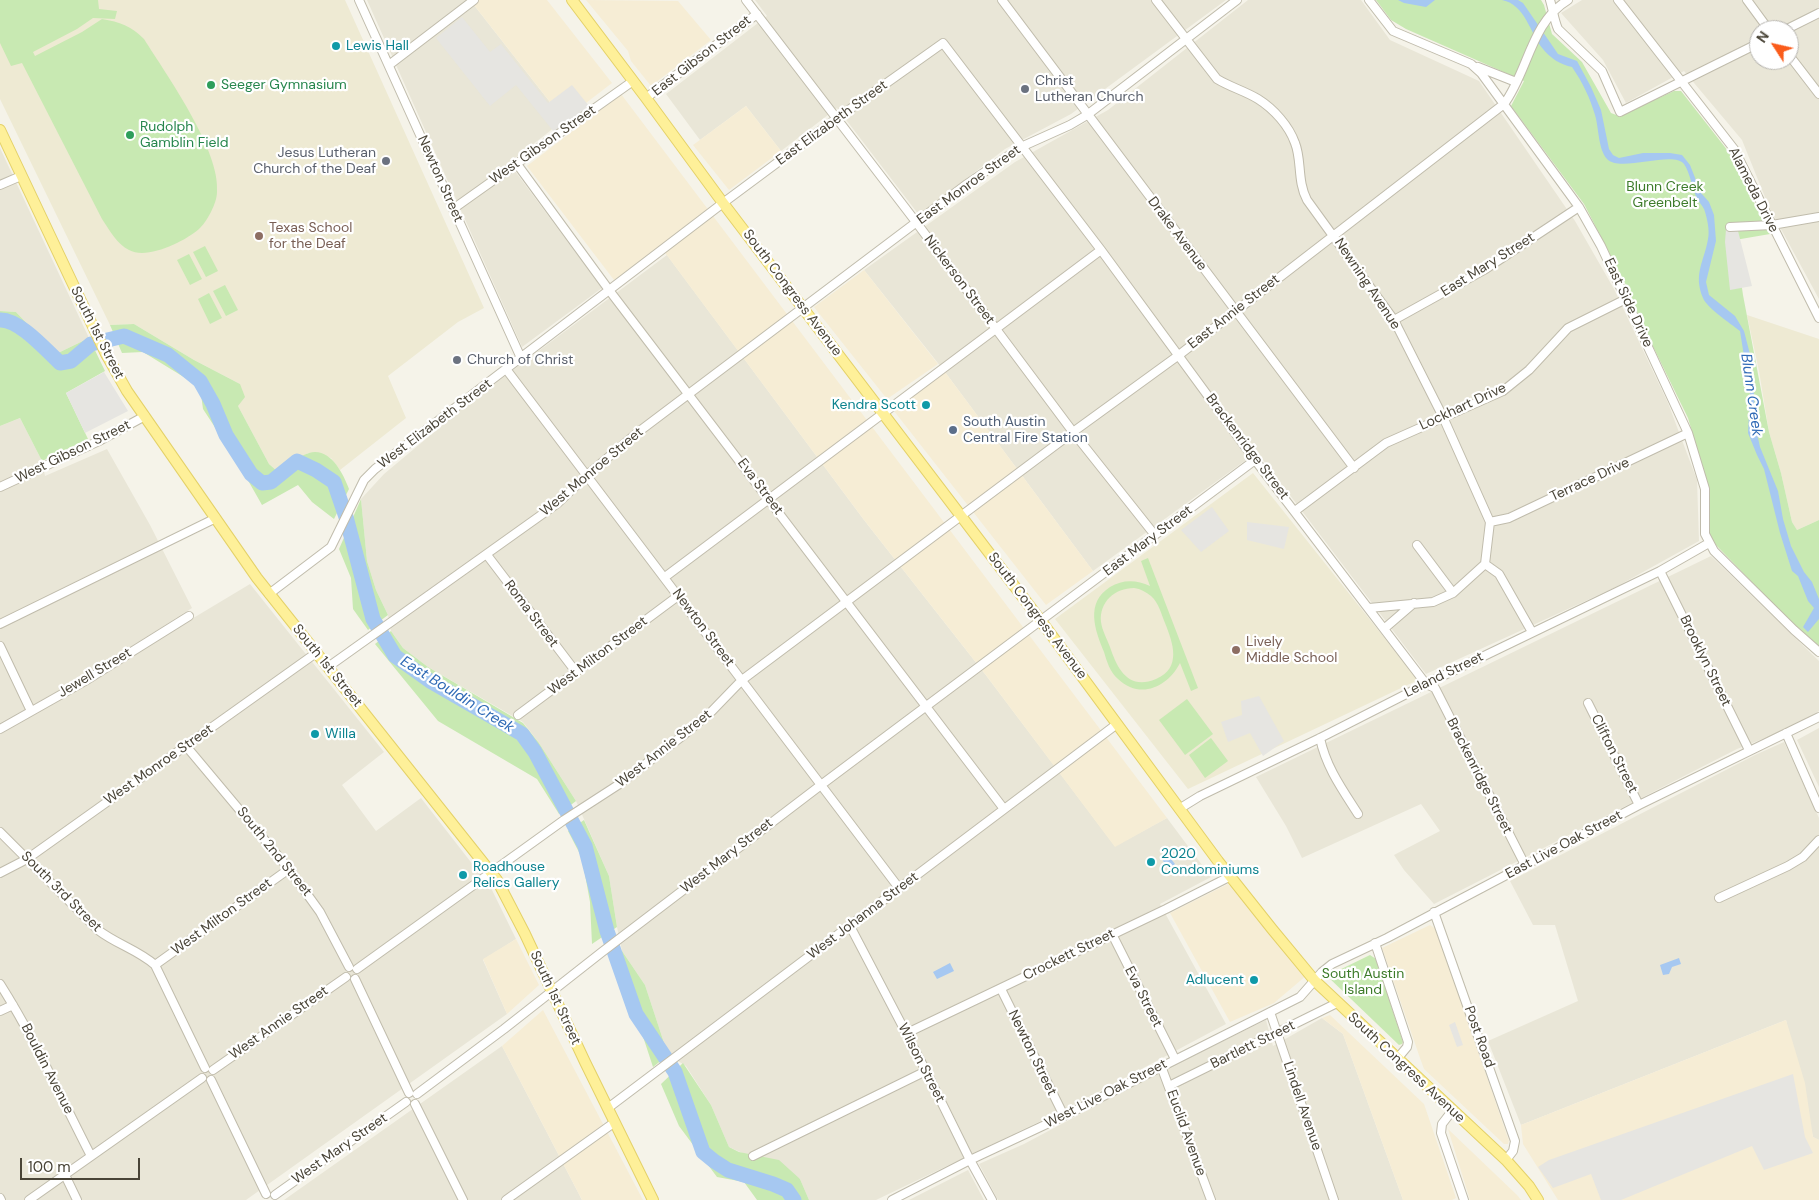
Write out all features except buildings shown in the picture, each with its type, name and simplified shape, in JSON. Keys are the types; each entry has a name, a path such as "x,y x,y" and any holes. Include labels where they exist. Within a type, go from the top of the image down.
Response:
{"main road":[{"name":"South Congress Avenue","path":"572,0 723,203 1040,620 1179,809 1314,981 1506,1160 1529,1186 1538,1200"},
{"name":"South 1st Street","path":"0,130 97,336 127,391 269,594 492,873 525,934 653,1200"}],"street":[{"name":"Newton Street","path":"359,0 521,358"},
{"name":"Nickerson Street","path":"746,0 916,222 1073,432 1154,534"},
{"name":"Drake Avenue","path":"1002,0 1354,468"},
{"name":"Newning Avenue","path":"1156,0 1217,79 1258,99 1270,108 1283,122 1295,144 1303,192 1307,200 1394,320 1443,417 1490,522"},
{"name":"East Monroe Street","path":"804,308 967,184 1021,147 1070,125 1087,115 1237,0"},
{"name":"East Side Drive","path":"1370,0 1393,31 1471,64 1481,73 1579,207 1601,246 1688,433 1704,489 1705,534 1709,543"},
{"path":"1550,0 1551,15 1558,29 1602,71 1620,112 1749,48"},
{"path":"1504,104 1534,42 1551,15 1568,0"},
{"name":"Alameda Drive","path":"1618,0 1734,149 1819,318"},
{"path":"1747,0 1762,20"},
{"path":"389,65 469,1"},
{"path":"1799,23 1819,13"},
{"name":"East Gibson Street","path":"646,98 756,14"},
{"name":"East Elizabeth Street","path":"723,203 836,119 942,44"},
{"name":"Brackenridge Street","path":"942,44 968,75 1101,250 1255,460 1296,511 1426,684 1435,688 1525,865"},
{"path":"1471,64 1516,82"},
{"path":"1799,69 1819,94"},
{"name":"West Gibson Street","path":"453,209 633,81"},
{"name":"East Annie Street","path":"961,516 1179,355 1333,234 1504,104"},
{"name":"Eva Street","path":"517,164 609,290 1004,809"},
{"path":"0,185 21,176"},
{"name":"West Elizabeth Street","path":"269,594 331,547 364,480 375,469 723,203"},
{"name":"East Mary Street","path":"1394,320 1484,270 1579,207"},
{"path":"1730,228 1772,225 1819,217"},
{"path":"664,577 1101,250"},
{"name":"Lockhart Drive","path":"1296,511 1386,443 1503,390 1529,370 1568,328 1626,299"},
{"name":"West Monroe Street","path":"328,667 558,503 587,475 689,394 804,308"},
{"name":"Newton Street","path":"506,369 899,888"},
{"name":"West Gibson Street","path":"0,487 99,441 145,416"},
{"name":"Terrace Drive","path":"1490,522 1509,518 1688,433"},
{"name":"East Mary Street","path":"1040,620 1255,460"},
{"name":"West Annie Street","path":"353,968 492,873 564,820 618,785 712,712 742,680 961,516"},
{"path":"0,624 216,518"},
{"path":"1370,608 1433,602 1453,593 1484,564 1490,522"},
{"path":"1709,543 1714,551 1819,652"},
{"name":"Leland Street","path":"1179,809 1200,796 1426,684 1660,571 1709,543"},
{"path":"1417,545 1453,593"},
{"name":"Roma Street","path":"487,555 576,672"},
{"path":"1484,564 1499,574 1532,632"},
{"name":"Brooklyn Street","path":"1660,571 1750,750"},
{"name":"West Milton Street","path":"518,715 678,596"},
{"path":"1385,628 1414,604"},
{"name":"Jewell Street","path":"0,729 85,681 190,616"},
{"name":"West Mary Street","path":"413,1093 504,1029 552,990 820,785 1040,620"},
{"path":"0,646 31,711"},
{"name":"West Monroe Street","path":"0,873 27,858 316,653"},
{"name":"Clifton Street","path":"1588,703 1640,805"},
{"name":"East Live Oak Street","path":"1314,981 1332,964 1640,805 1819,717"},
{"name":"West Johanna Street","path":"608,1108 1117,724"},
{"path":"1786,733 1819,808"},
{"path":"1320,738 1324,756 1358,814"},
{"name":"South 2nd Street","path":"186,746 289,869 320,912 353,968"},
{"name":"South 3rd Street","path":"0,832 98,930 108,938 155,965"},
{"path":"1719,898 1788,866 1803,856 1819,840"},
{"name":"West Milton Street","path":"155,965 289,869"},
{"name":"Crockett Street","path":"907,1034 1230,876"},
{"name":"Post Road","path":"1434,912 1515,1141 1513,1151 1506,1160"},
{"name":"Wilson Street","path":"850,926 992,1200"},
{"name":"Eva Street","path":"1112,934 1175,1059"},
{"path":"1375,943 1408,1042 1407,1047 1397,1059"},
{"path":"155,965 214,1076 211,1080"},
{"path":"353,968 358,975 355,979 351,980 346,977 345,973 353,968"},
{"name":"West Annie Street","path":"209,1069 346,977"},
{"path":"355,979 418,1100 415,1104"},
{"name":"West Live Oak Street","path":"892,1200 1300,997 1314,981"},
{"name":"Bouldin Avenue","path":"0,984 47,1066 91,1156"},
{"name":"Newton Street","path":"1001,989 1064,1116"},
{"name":"Bartlett Street","path":"1169,1086 1337,1003"},
{"path":"0,1011 13,1005"},
{"name":"Lindell Avenue","path":"1270,1012 1334,1200"},
{"name":"Euclid Avenue","path":"1161,1066 1210,1200"},
{"path":"29,1200 202,1078 201,1074 209,1069"},
{"path":"753,1156 926,1071"},
{"path":"202,1078 207,1081 211,1080"},
{"path":"211,1080 264,1197 272,1193 275,1198"},
{"path":"413,1093 405,1098 406,1102 411,1105 415,1104"},
{"name":"West Mary Street","path":"275,1198 406,1102"},
{"path":"415,1104 463,1200"},
{"path":"1452,1111 1442,1124 1441,1133 1464,1200"},
{"path":"506,1200 615,1122"},
{"path":"65,1175 77,1200"}],"shaded area":[{"name":"Texas School for the Deaf","path":"0,0 345,0 484,308 458,322 388,376 406,418 340,470 331,458 308,453 278,472 269,464 238,406 240,384 194,360 134,324 110,325 0,99"},
{"path":"367,0 470,0 564,120 509,163 602,288 522,347"},
{"path":"470,0 547,0 612,83 564,120"},
{"path":"586,0 678,1 711,40 651,86 631,61 628,51"},
{"path":"755,0 1226,0 1071,114 1005,149 919,215 837,108 781,151 746,106 700,140 666,94 767,16"},
{"path":"1248,0 1361,0 1390,40 1479,81 1575,221 1614,289 1668,403 1697,480 1699,541 1616,587 1426,674 1257,452 1093,571 945,372 864,270 1015,162 1108,110"},
{"path":"1582,0 1819,0 1819,299 1769,207 1742,140 1684,71 1626,103 1603,60 1561,13"},
{"path":"462,17 490,52 501,44 548,103 572,85 589,106 554,132 516,85 490,106 436,38"},
{"path":"621,94 1167,818 1115,847 985,674 864,520 660,246 614,280 527,166"},
{"path":"746,106 781,151 729,190 693,145"},
{"path":"0,148 89,338 56,354 16,312 0,311"},
{"path":"1737,227 1752,286 1730,290 1725,242 1726,229"},
{"path":"667,255 864,520 985,674 1115,846 1167,818 1211,877 1160,904 1226,1024 1070,1107 876,1200 809,1200 800,1179 729,1147 711,1105 686,1066 668,1055 645,985 622,951 609,876 576,801 539,743 523,722 428,667 403,648 391,631 388,615 376,590 367,561 361,499 384,474 469,403"},
{"path":"864,270 938,364 887,399 814,307"},
{"path":"1747,315 1819,339 1819,520 1797,530 1792,522 1769,432"},
{"path":"104,372 128,411 85,433 66,393"},
{"path":"945,372 1093,571 1046,605 894,411"},
{"path":"20,418 42,461 45,476 107,449 150,525 192,608 83,677 0,723 0,426"},
{"name":"Lively Middle School","path":"1253,473 1418,680 1188,789 1055,619"},
{"path":"1212,507 1229,531 1201,552 1181,530"},
{"path":"1247,522 1289,527 1284,549 1247,540"},
{"path":"1711,556 1819,661 1819,711 1783,731 1737,749 1434,904 1404,870 1394,855 1440,831 1421,804 1302,858 1286,826 1256,777"},
{"path":"250,584 384,752 342,785 376,831 421,798 491,888 516,939 483,960 507,1014 246,1200 0,1200 0,734"},
{"path":"1259,696 1284,741 1263,756 1250,733 1228,742 1221,722 1242,715 1241,701"},
{"path":"1819,728 1819,787 1797,740"},
{"path":"1784,742 1819,818 1819,1140 1813,1137 1786,1020 1521,1125 1488,1041 1578,1001 1555,925 1533,925 1510,881 1755,755"},
{"path":"1228,884 1307,975 1274,1003 1230,1022 1170,913"},
{"path":"1430,925 1436,929 1509,1141 1508,1144 1504,1144 1424,1069 1420,1058 1382,948"},
{"path":"516,939 539,985 507,1014 483,959"},
{"path":"543,1010 643,1200 582,1200 502,1046"},
{"path":"1330,1015 1424,1104 1456,1198 1452,1200 1403,1200 1343,1034 1322,1018"},
{"path":"1322,1018 1343,1034 1403,1200 998,1200 979,1164 1024,1144 1148,1078 1266,1020 1273,1046"},
{"path":"1786,1020 1805,1083 1813,1137 1819,1140 1819,1200 1558,1200 1523,1144 1521,1125"},
{"path":"1455,1022 1463,1045 1457,1047 1449,1025"},
{"path":"502,1046 582,1200 284,1200"},
{"path":"1793,1074 1805,1137 1813,1153 1764,1170 1752,1146 1621,1200 1601,1200 1591,1174 1553,1188 1538,1167 1549,1160"},
{"path":"1448,1129 1517,1195 1521,1200 1470,1200"},
{"path":"968,1170 984,1200 909,1200"}],"green space":[{"name":"Rudolph Gamblin Field","path":"0,0 98,0 99,9 117,11 115,19 93,18 77,29 33,52 35,56 82,32 102,19 125,25 144,39 190,113 210,156 216,175 217,196 211,212 199,229 175,244 145,253 129,250 117,241 102,219 22,63 11,66 0,43"},
{"name":"Blunn Creek Greenbelt","path":"1376,0 1541,0 1552,34 1582,62 1611,113 1619,116 1674,91 1681,91 1728,151 1770,234 1735,240 1743,295 1769,432 1792,522 1797,530 1819,520 1819,646 1787,618 1714,543 1709,534 1710,493 1688,418 1641,322 1629,291 1584,204 1511,106 1524,81 1406,29 1391,20"},
{"path":"205,246 218,271 206,277 193,252"},
{"path":"189,254 202,279 190,285 177,260"},
{"path":"225,285 238,310 226,316 213,291"},
{"path":"209,293 222,318 210,324 198,299"},
{"path":"0,311 16,312 56,354 89,338 105,371 66,393 88,439 42,461 20,418 0,426"},
{"path":"134,324 194,360 240,384 245,397 238,406 269,464 278,472 309,453 317,452 323,454 335,463 349,489 334,519 312,502 298,485 262,505 237,461 203,409 200,387 143,352 122,353 110,325"},
{"path":"361,499 367,561 376,590 388,615 368,630 353,609 351,578 339,549"},
{"path":"1148,558 1198,688 1191,691 1180,663 1168,679 1161,684 1153,688 1135,689 1118,679 1108,663 1095,626 1094,617 1097,601 1102,593 1115,584 1140,582 1150,586 1141,561","holes":["1134,588 1147,593 1156,602 1173,647 1170,668 1156,679 1146,682 1131,680 1120,670 1101,622 1101,615 1106,602 1115,593"]},
{"path":"391,631 403,648 428,667 523,723 539,743 576,801 559,814 537,779 438,721 375,644"},
{"path":"1187,699 1213,734 1185,755 1159,720"},
{"path":"1211,738 1228,761 1205,778 1189,755"},
{"path":"584,820 609,876 617,927 592,944 590,902 582,858 568,831"},
{"path":"622,951 645,985 668,1055 653,1067 629,994 612,961"},
{"name":"South Austin Island","path":"1370,955 1376,959 1403,1042 1402,1044 1399,1045 1327,976"},
{"path":"683,1063 711,1105 729,1147 739,1152 779,1160 800,1179 809,1200 757,1200 744,1182 717,1177 679,1126 661,1084"}],"water":[{"path":"1398,0 1435,0 1426,7"},
{"name":"Blunn Creek","path":"1502,0 1518,0 1523,3 1558,54 1577,61 1601,110 1609,149 1613,155 1619,158 1643,153 1682,155 1690,165 1701,193 1709,202 1714,215 1716,241 1706,282 1709,295 1735,316 1744,331 1752,362 1756,429 1760,447 1778,491 1783,519 1791,546 1804,572 1812,582 1819,599 1819,619 1808,632 1803,627 1814,608 1808,601 1798,576 1792,571 1780,533 1764,469 1748,433 1750,394 1740,331 1705,302 1700,290 1700,268 1709,236 1704,209 1696,196 1686,168 1678,160 1669,159 1623,164 1614,163 1607,159 1602,150 1591,103 1576,73 1572,67 1552,58 1538,42 1517,7"},
{"path":"1166,853 1175,864 1169,869 1161,858"},
{"path":"1679,958 1681,964 1672,967 1669,974 1663,975 1660,965"},
{"path":"950,963 954,971 937,979 933,972"}],"waterway":[{"name":"East Bouldin Creek","path":"0,320 15,324 24,330 60,363 71,361 91,344 124,336 168,355 200,381 213,404 226,435 251,474 262,483 271,482 297,461 316,470 334,482 346,517 373,619 395,656 430,681 522,734 535,752 585,846 607,931 636,1014 675,1072 703,1152 728,1170 787,1190 794,1200"}],"place":[{"name":"Lewis Hall","path":"336,46"},
{"name":"Seeger Gymnasium","path":"211,85"},
{"name":"Christ Lutheran Church","path":"1025,89"},
{"name":"Rudolph Gamblin Field","path":"130,135"},
{"name":"Jesus Lutheran Church of the Deaf","path":"386,161"},
{"name":"Texas School for the Deaf","path":"259,236"},
{"name":"Church of Christ","path":"457,360"},
{"name":"Kendra Scott","path":"926,405"},
{"name":"South Austin Central Fire Station","path":"953,430"},
{"name":"Lively Middle School","path":"1236,650"},
{"name":"Willa","path":"315,734"},
{"name":"2020 Condominiums","path":"1151,862"},
{"name":"Roadhouse Relics Gallery","path":"463,875"},
{"name":"Adlucent","path":"1254,980"}]}
